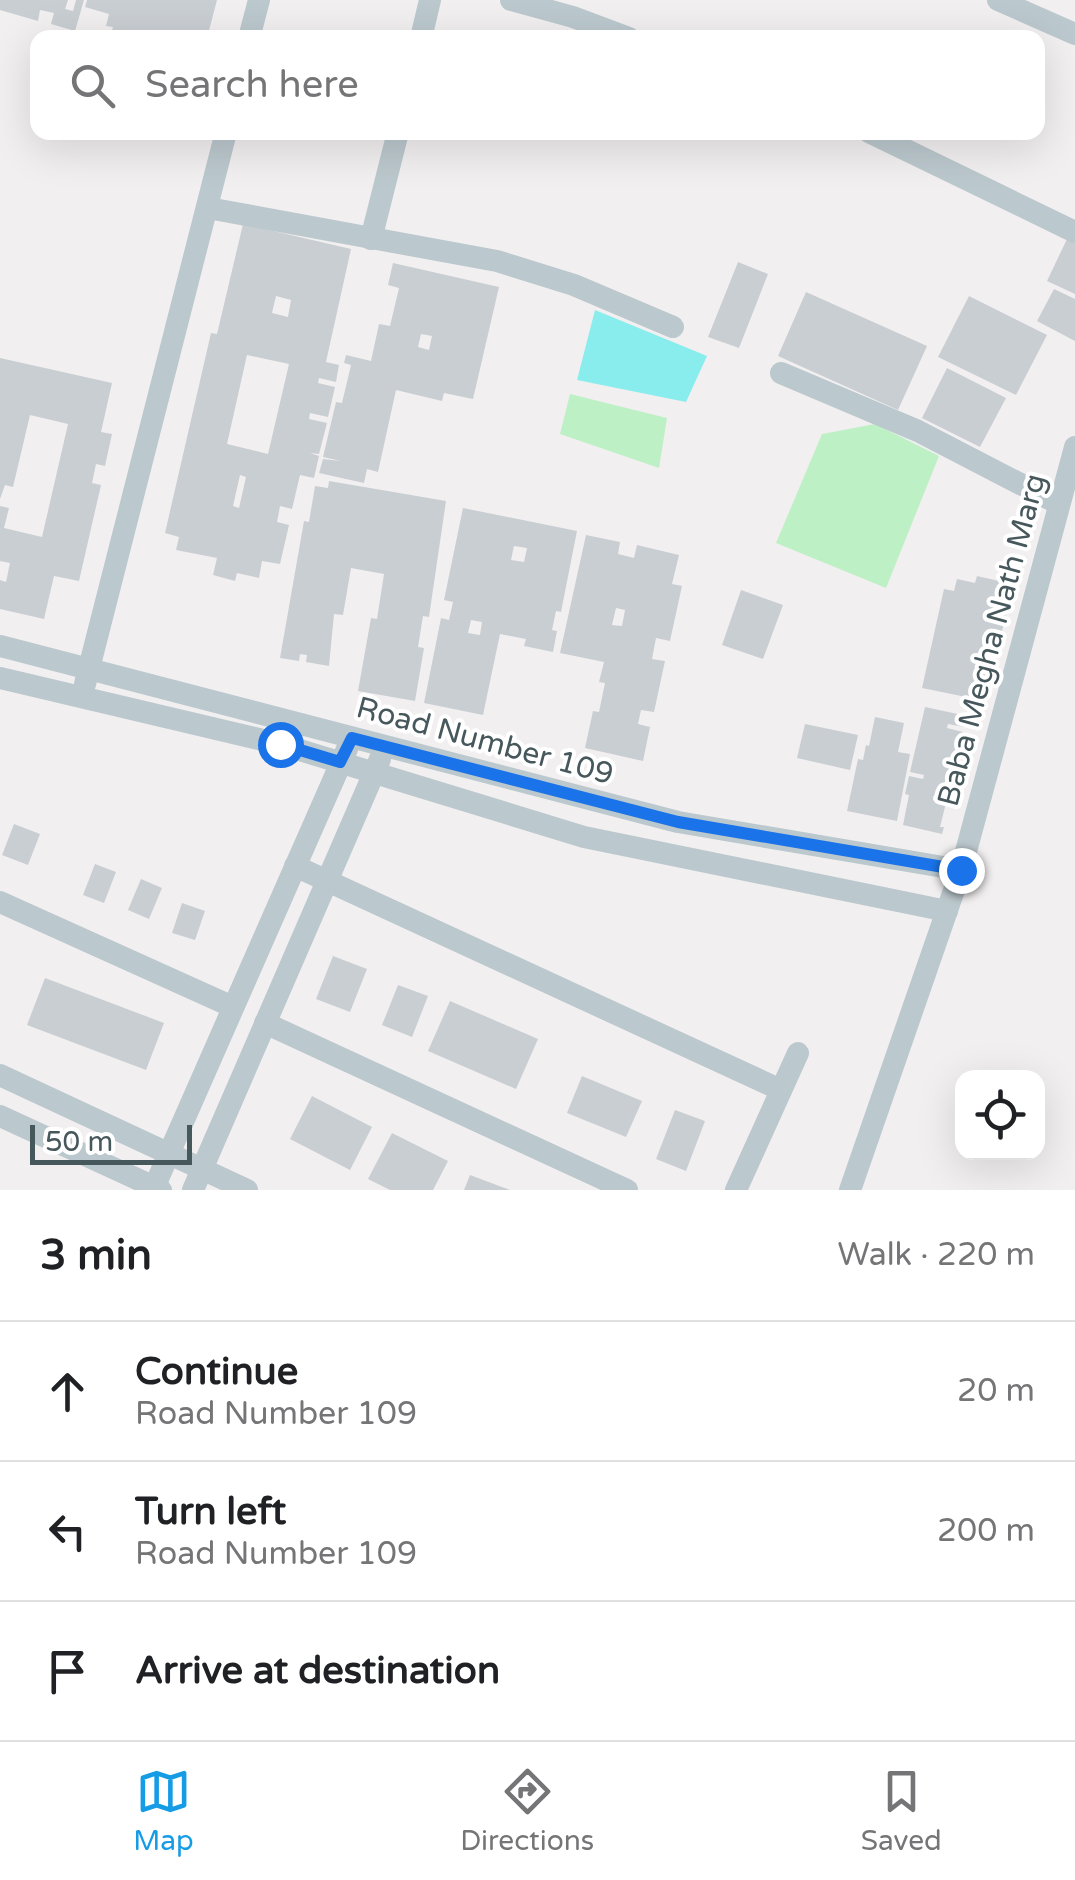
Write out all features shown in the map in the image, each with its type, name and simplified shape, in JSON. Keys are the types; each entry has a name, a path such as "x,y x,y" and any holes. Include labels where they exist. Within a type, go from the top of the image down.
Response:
{"street":[{"path":"252,30 258,0"},
{"path":"423,30 430,0"},
{"path":"511,0 607,30"},
{"path":"998,0 1075,34"},
{"path":"82,697 224,140"},
{"path":"372,239 396,140"},
{"path":"885,140 1075,232"},
{"path":"208,208 497,261 574,285 672,327"},
{"path":"781,373 918,431 1060,504"},
{"name":"Baba Megha Nath Marg","path":"850,1190 961,870 1075,447"},
{"name":"Road Number 109","path":"0,646 678,822 961,870"},
{"name":"Road Number 109","path":"0,678 280,744 584,837 947,911"},
{"path":"0,1116 157,1189 352,738"},
{"path":"197,1180 386,746"},
{"path":"296,866 781,1090"},
{"path":"0,902 234,1007"},
{"path":"265,1023 627,1190"},
{"path":"736,1190 798,1053"},
{"path":"0,1075 169,1154 197,1180 247,1190"}],"green space":[{"path":"570,394 667,418 659,468 560,434"},
{"path":"875,424 939,456 886,588 776,543 822,434"}],"water":[{"path":"595,310 707,356 686,402 577,380"}],"building":[{"path":"0,0 68,0 65,9 73,11 76,0 84,0 75,30 51,24 54,13 40,10 38,21 0,10"},
{"path":"87,0 217,0 209,30 112,30 113,27 106,26 109,14 85,7"},
{"path":"243,224 351,249 326,362 339,365 336,382 319,378 318,383 335,387 328,417 310,413 309,419 327,423 319,454 310,453 319,456 314,478 300,475 292,509 280,506 277,522 289,525 280,564 262,561 259,578 237,573 235,581 213,575 217,558 176,550 179,537 165,533 211,333 217,334","holes":["276,296 291,300 288,317 272,313","247,355 289,364 268,454 227,444","240,475 246,477 239,508 233,506"]},
{"path":"1067,239 1075,243 1075,294 1047,281"},
{"path":"738,262 768,274 739,348 708,337"},
{"path":"393,263 499,287 473,399 444,393 442,401 396,390 378,472 367,469 364,483 319,473 323,459 341,461 323,457 336,402 342,403 351,365 344,363 346,355 371,361 379,324 390,326 399,288 388,285","holes":["421,334 432,336 429,350 418,347"]},
{"path":"1054,289 1075,299 1075,341 1037,321"},
{"path":"806,292 927,346 898,410 778,356"},
{"path":"969,296 1047,335 1016,395 938,357"},
{"path":"0,358 112,383 101,432 112,434 105,466 96,464 92,483 101,485 79,581 54,576 44,619 0,609 0,580 6,582 10,563 0,561 0,506 9,508 4,528 42,537 68,424 30,415 13,487 5,485 0,499"},
{"path":"947,368 1006,398 980,447 922,418"},
{"path":"329,481 446,501 429,617 423,616 418,647 424,648 415,701 358,691 371,618 377,619 384,574 351,568 343,615 334,614 329,666 306,662 307,655 300,654 299,661 280,658 304,521 309,522 315,486 328,488"},
{"path":"463,508 577,531 561,612 556,611 552,630 557,631 553,652 524,646 526,639 500,634 483,715 424,703 441,618 449,620 453,602 444,600","holes":["514,546 527,548 524,562 511,560","471,620 482,622 480,635 468,633"]},
{"path":"586,535 620,542 618,554 634,558 637,545 679,555 672,584 682,586 670,641 656,638 652,659 665,661 654,712 641,710 638,724 650,727 643,761 585,748 593,711 599,712 605,683 599,682 604,662 560,653","holes":["616,608 625,610 622,626 612,625"]},
{"path":"977,576 1012,584 1002,631 994,629 983,683 974,681 971,698 922,688 944,589 954,591 957,579 975,583"},
{"path":"741,590 783,605 763,659 722,645"},
{"path":"925,707 967,716 964,727 948,724 947,728 963,732 955,766 961,767 956,789 952,788 950,800 933,796 933,800 946,803 942,834 903,825 909,776 923,779 924,775 910,772"},
{"path":"875,717 904,723 898,752 910,754 897,821 847,811 858,759 863,760 866,745 869,746"},
{"path":"805,724 858,735 850,770 797,758"},
{"path":"14,824 40,834 28,865 2,855"},
{"path":"95,864 116,872 104,903 83,895"},
{"path":"141,879 162,888 149,919 128,910"},
{"path":"182,903 205,911 195,940 172,933"},
{"path":"333,956 367,969 350,1012 316,999"},
{"path":"45,978 164,1023 146,1070 27,1025"},
{"path":"398,985 428,996 412,1037 382,1025"},
{"path":"450,1001 538,1039 516,1089 428,1051"},
{"path":"582,1076 642,1101 626,1137 567,1113"},
{"path":"312,1096 372,1127 350,1170 290,1139"},
{"path":"675,1110 705,1121 686,1171 656,1159"},
{"path":"392,1133 448,1161 433,1190 390,1190 368,1179"},
{"path":"470,1175 510,1190 464,1190"}],"route":[{"path":"280,744 340,762 352,738 678,822 961,870"}]}
